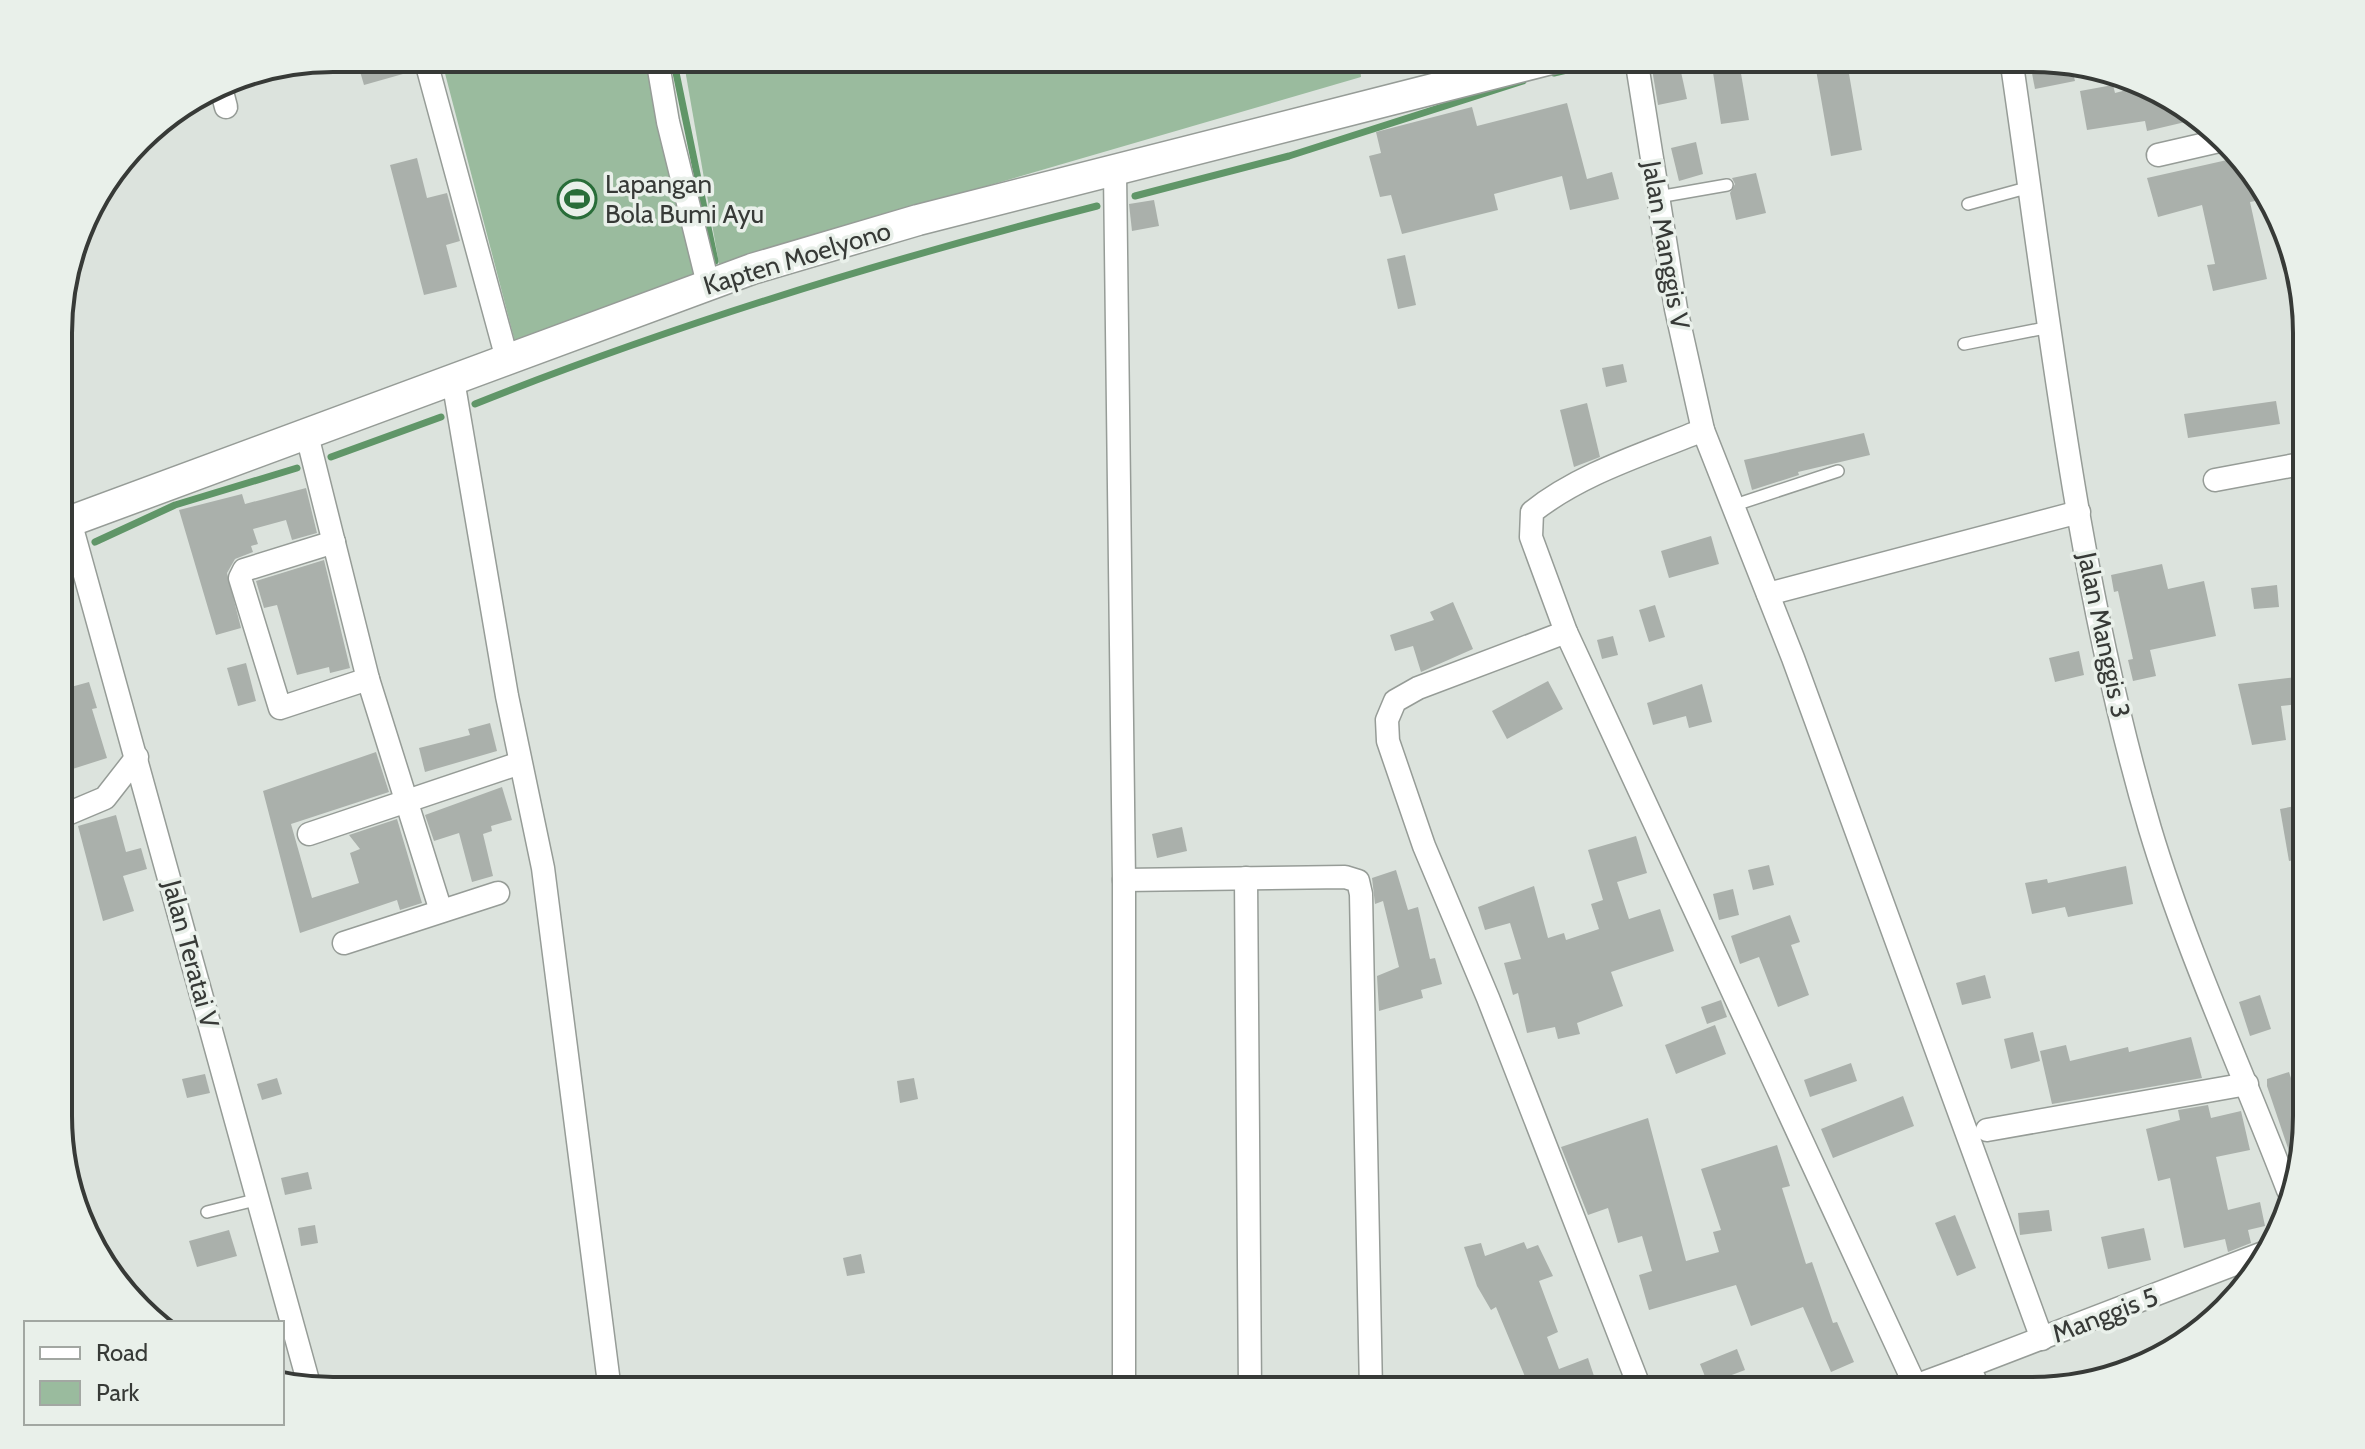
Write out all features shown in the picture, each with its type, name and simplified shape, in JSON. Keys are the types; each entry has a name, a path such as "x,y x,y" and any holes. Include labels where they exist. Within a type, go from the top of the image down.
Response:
{"street":[{"path":"429,72 507,359"},
{"path":"659,72 668,122 708,284"},
{"name":"Kapten Moelyono","path":"72,520 708,284 918,220 1496,72"},
{"name":"Jalan Manggis V","path":"1638,72 1676,309 1703,430 1768,594 2042,1339"},
{"name":"Jalan Manggis 3","path":"2013,72 2079,512 2109,670 2151,830 2284,1180"},
{"path":"223,97 226,107"},
{"path":"2158,155 2211,143"},
{"path":"1115,172 1124,880 1124,1377"},
{"path":"453,380 520,763 543,868 608,1377"},
{"path":"1703,430 1581,481 1532,512 1531,537 1566,632 1904,1376"},
{"path":"307,435 368,679 441,911"},
{"path":"2215,480 2292,466"},
{"path":"1768,594 2079,512"},
{"path":"334,542 244,570 240,578 280,708 368,679"},
{"name":"Jalan Teratai V","path":"72,546 137,757 307,1375"},
{"path":"1566,632 1418,688 1395,701 1387,720 1394,762 1424,846 1635,1376"},
{"path":"72,812 105,798 137,757"},
{"path":"309,834 520,763"},
{"path":"1124,880 1345,877 1358,881 1371,1376"},
{"path":"1246,878 1250,1376"},
{"path":"344,943 498,893"},
{"path":"1987,1130 2247,1084"},
{"name":"Manggis 5","path":"1942,1376 2250,1258"},
{"path":"1969,1366 1973,1376"}],"lane":[{"path":"1658,197 1727,185"},
{"path":"1968,204 2030,187"},
{"path":"1964,344 2051,327"},
{"path":"1732,506 1838,471"},
{"path":"207,1212 259,1199"}],"green space":[{"name":"Lapangan Bola Bumi Ayu","path":"445,72 647,72 656,121 696,277 515,342"},
{"path":"685,72 1360,72 1361,77 719,264"}],"building":[{"path":"360,72 410,72 364,85"},
{"path":"1652,72 1681,72 1687,99 1658,105"},
{"path":"1713,72 1741,72 1749,120 1721,124"},
{"path":"1816,72 1849,72 1862,150 1831,156"},
{"path":"2032,72 2074,76 2075,81 2035,89"},
{"path":"2112,85 2115,93 2132,92 2185,122 2147,131 2145,121 2087,130 2080,91"},
{"path":"1567,103 1587,179 1612,172 1619,199 1570,210 1562,176 1494,194 1498,210 1402,234 1391,195 1380,197 1369,156 1381,153 1376,132 1472,107 1477,126"},
{"path":"1696,142 1703,174 1679,181 1671,148"},
{"path":"417,158 427,198 447,193 460,241 446,245 457,287 424,295 390,165"},
{"path":"2227,160 2257,201 2250,202 2267,279 2213,291 2207,265 2215,264 2202,205 2158,217 2147,178"},
{"path":"1756,173 1766,213 1736,220 1730,193 1735,184 1732,178"},
{"path":"1154,200 1159,226 1132,231 1129,204"},
{"path":"1405,255 1416,305 1398,309 1387,259"},
{"path":"1623,364 1627,382 1606,387 1602,368"},
{"path":"2276,401 2280,424 2188,438 2184,414"},
{"path":"1587,403 1600,457 1574,467 1560,410"},
{"path":"1864,433 1870,455 1798,472 1799,475 1752,490 1744,460"},
{"path":"306,488 317,533 292,540 286,520 253,529 258,544 251,546 253,552 235,559 227,573 241,628 216,635 179,510 242,494 245,504"},
{"path":"1711,536 1719,564 1669,578 1661,551"},
{"path":"324,560 350,668 330,673 329,667 297,675 277,605 264,608 256,581"},
{"path":"2162,564 2168,589 2204,581 2216,636 2150,650 2156,676 2133,681 2128,660 2133,659 2118,591 2114,592 2111,575"},
{"path":"2277,585 2279,607 2254,609 2251,588"},
{"path":"1453,602 1473,649 1421,672 1413,646 1395,651 1390,635 1434,620 1430,612"},
{"path":"1655,605 1665,637 1649,642 1639,610"},
{"path":"1613,636 1618,655 1602,659 1597,640"},
{"path":"2079,651 2084,675 2055,682 2049,658"},
{"path":"246,663 256,701 238,706 227,668"},
{"path":"2292,678 2292,705 2281,706 2286,740 2252,745 2238,684"},
{"path":"1548,681 1563,709 1507,739 1492,711"},
{"path":"89,682 97,708 92,709 107,758 72,769 72,687"},
{"path":"1702,684 1712,722 1689,728 1686,716 1653,725 1647,703"},
{"path":"490,723 497,751 425,772 419,748 470,735 468,729"},
{"path":"376,752 389,792 291,824 312,898 359,883 350,853 360,849 349,835 397,819 422,903 400,910 397,900 300,933 263,791"},
{"path":"502,787 512,820 491,826 492,831 483,834 493,876 472,882 459,833 434,841 425,815"},
{"path":"2292,807 2292,860 2289,861 2280,809"},
{"path":"116,815 126,852 141,848 147,869 123,876 134,911 103,921 78,826"},
{"path":"1182,827 1187,851 1157,858 1152,834"},
{"path":"1636,836 1647,873 1617,882 1629,919 1660,909 1674,951 1611,972 1623,1006 1577,1023 1580,1034 1558,1039 1555,1027 1527,1033 1518,993 1513,995 1504,963 1521,959 1510,923 1485,930 1478,907 1534,886 1548,938 1564,933 1566,940 1599,929 1591,904 1603,900 1588,850"},
{"path":"1769,865 1774,885 1753,890 1748,870"},
{"path":"2126,866 2133,904 2068,917 2065,907 2032,914 2025,883 2047,879 2048,883"},
{"path":"1396,870 1408,910 1418,907 1430,959 1435,958 1442,984 1421,990 1423,998 1379,1011 1377,976 1399,967 1383,901 1375,904 1372,878"},
{"path":"1733,889 1739,915 1719,920 1713,894"},
{"path":"1790,915 1800,942 1791,945 1809,995 1778,1007 1759,957 1740,964 1731,936"},
{"path":"1985,975 1991,998 1962,1005 1956,983"},
{"path":"2260,995 2271,1029 2250,1036 2239,1002"},
{"path":"1721,1000 1727,1017 1707,1024 1701,1007"},
{"path":"1715,1025 1726,1054 1676,1074 1665,1045"},
{"path":"2033,1032 2040,1061 2011,1069 2004,1039"},
{"path":"2191,1037 2202,1078 2052,1104 2040,1051 2066,1045 2070,1061 2128,1047 2129,1052"},
{"path":"1851,1063 1857,1081 1810,1097 1804,1080"},
{"path":"2289,1072 2292,1081 2290,1153 2267,1086 2267,1079"},
{"path":"205,1074 210,1093 187,1098 182,1079"},
{"path":"277,1078 282,1094 262,1100 257,1084"},
{"path":"914,1078 918,1099 900,1103 897,1081"},
{"path":"1903,1096 1914,1126 1833,1158 1821,1129"},
{"path":"2208,1105 2211,1118 2241,1111 2250,1150 2216,1157 2228,1210 2260,1202 2265,1226 2248,1230 2251,1243 2228,1252 2225,1239 2184,1248 2170,1178 2158,1181 2146,1129 2180,1120 2178,1110"},
{"path":"1648,1118 1686,1261 1719,1252 1713,1232 1721,1230 1701,1169 1777,1145 1790,1186 1782,1188 1806,1264 1812,1262 1833,1323 1837,1322 1854,1362 1831,1372 1803,1307 1751,1326 1736,1285 1649,1310 1639,1275 1652,1271 1642,1236 1618,1243 1608,1208 1588,1215 1561,1147"},
{"path":"308,1172 312,1189 285,1195 281,1178"},
{"path":"2049,1210 2052,1231 2020,1235 2018,1213"},
{"path":"1955,1215 1976,1268 1957,1276 1935,1223"},
{"path":"315,1225 318,1243 301,1246 298,1228"},
{"path":"2144,1228 2151,1260 2108,1269 2101,1237"},
{"path":"229,1230 237,1256 197,1267 189,1241"},
{"path":"1524,1242 1527,1249 1538,1245 1553,1276 1539,1281 1558,1332 1547,1337 1559,1369 1588,1358 1594,1376 1525,1376 1496,1307 1491,1310 1477,1286 1464,1247 1481,1243 1485,1256"},
{"path":"861,1254 865,1273 847,1276 843,1258"},
{"path":"1737,1349 1745,1370 1729,1376 1705,1376 1700,1364"}],"waterway":[{"path":"676,72 715,261"},
{"path":"1554,73 1558,72"},
{"path":"1135,196 1289,156 1523,81"},
{"path":"475,404 628,346 783,295 939,248 1097,206"},
{"path":"331,457 441,417"},
{"path":"95,542 175,505 297,468"}],"place":[{"name":"Lapangan Bola Bumi Ayu","path":"577,199"}]}
